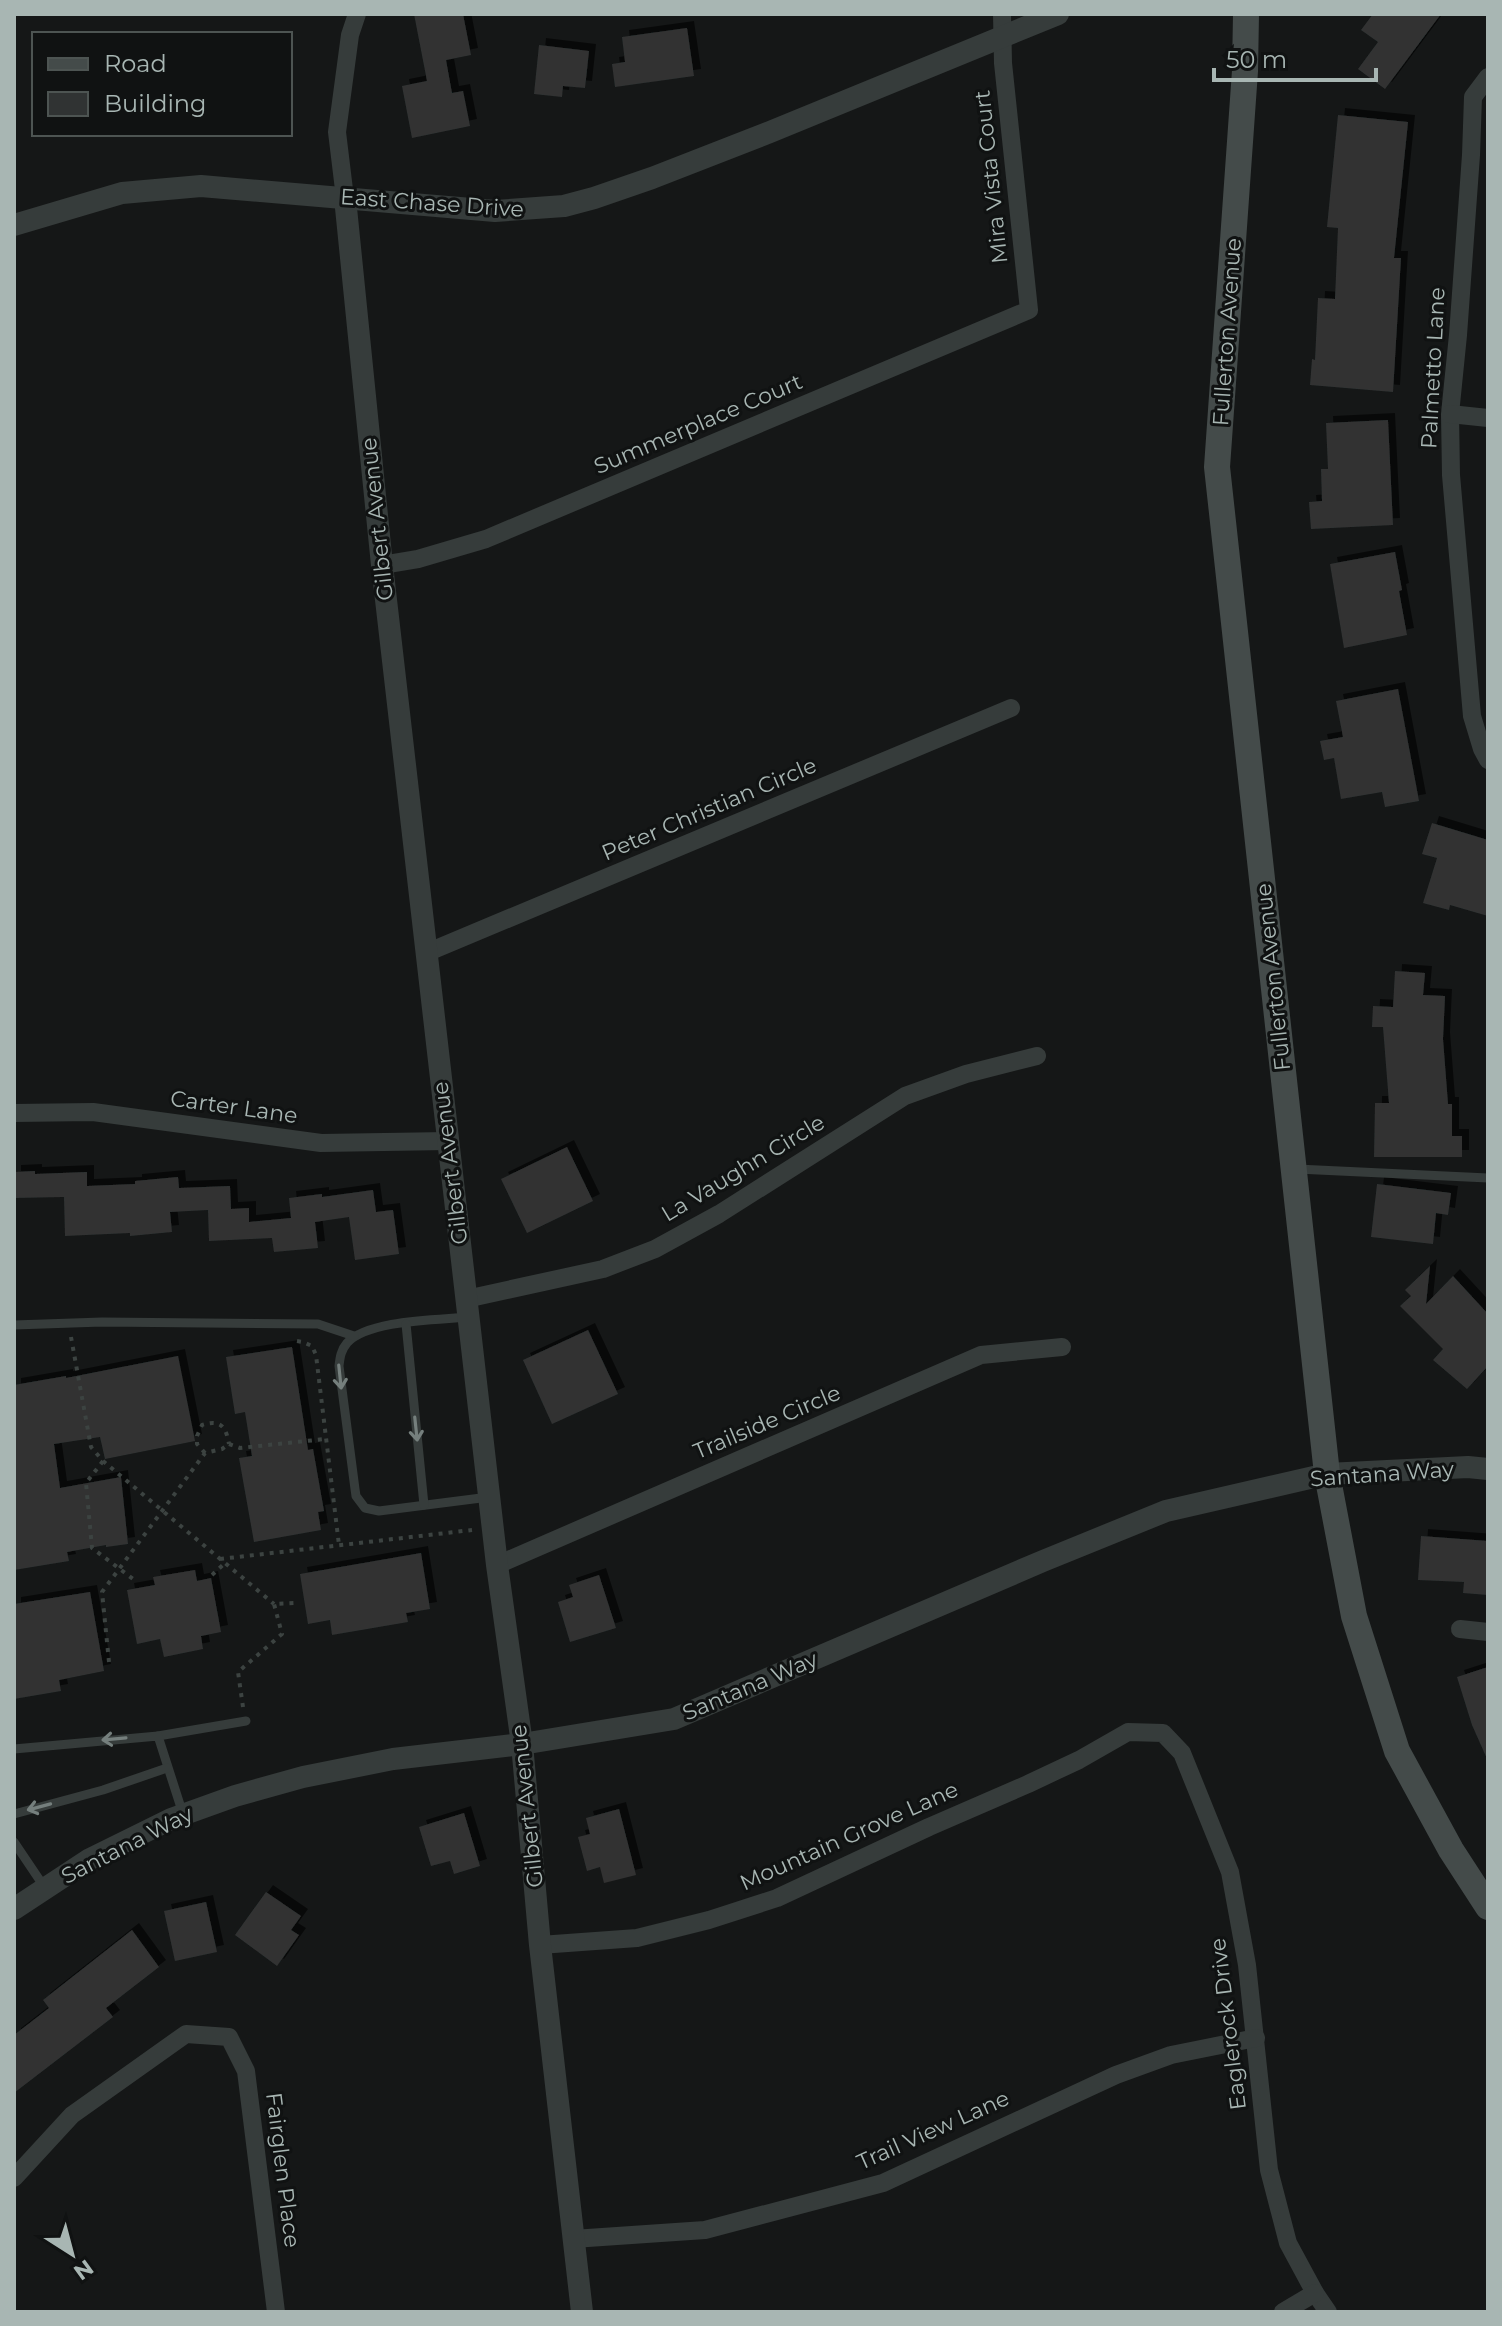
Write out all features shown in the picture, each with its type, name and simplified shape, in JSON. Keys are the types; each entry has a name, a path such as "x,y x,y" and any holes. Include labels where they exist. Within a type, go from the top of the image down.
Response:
{"main road":[{"name":"Fullerton Avenue","path":"1246,14 1245,71 1217,467 1327,1474 1354,1616 1397,1751 1451,1850 1488,1907"}],"street":[{"name":"Gilbert Avenue","path":"357,14 350,35 337,132 426,953 492,1528 522,1744 540,1945 582,2312"},
{"name":"Mira Vista Court","path":"1002,14 1029,310"},
{"name":"East Chase Drive","path":"14,225 122,193 201,186 495,211 564,206 652,178 1058,14"},
{"name":"Palmetto Lane","path":"1488,77 1473,97 1450,414 1451,475 1472,716 1488,760"},
{"name":"Summerplace Court","path":"382,565 418,559 486,539 1029,310"},
{"path":"1450,414 1488,418"},
{"name":"Peter Christian Circle","path":"426,953 1011,708"},
{"name":"La Vaughn Circle","path":"467,1308 603,1269 655,1249 719,1214 905,1096 966,1074 1037,1056"},
{"name":"Carter Lane","path":"14,1113 93,1112 321,1143 448,1141"},
{"name":"Trailside Circle","path":"497,1565 981,1355 1062,1347"},
{"name":"Santana Way","path":"14,1909 90,1859 183,1814 235,1796 303,1777 393,1759 522,1744 674,1719 1166,1511 1327,1474 1468,1467 1488,1469"},
{"path":"1460,1629 1488,1632"},
{"name":"Mountain Grove Lane","path":"540,1945 637,1938 709,1920 777,1898 1041,1778 1128,1732 1163,1733"},
{"name":"Eaglerock Drive","path":"1163,1733 1182,1753 1230,1872 1247,1965 1269,2170 1288,2243 1328,2312"},
{"name":"Fairglen Place","path":"14,2178 72,2115 186,2034 229,2037 246,2071 276,2312"},
{"name":"Trail View Lane","path":"573,2239 705,2230 883,2183 1116,2075 1171,2055 1256,2038"},
{"path":"1283,2312 1315,2293"}],"lane":[{"path":"1294,1169 1488,1178"},
{"path":"467,1308 406,1324 380,1327 354,1336 340,1353 339,1366 356,1496 360,1503 371,1511 489,1497"},
{"path":"14,1325 318,1324 354,1336"},
{"path":"406,1324 424,1505"},
{"path":"14,1749 158,1736 246,1721"},
{"path":"158,1736 183,1814"},
{"path":"14,1814 103,1790 167,1768"},
{"path":"14,1842 45,1888"}],"path":[{"path":"69,1323 91,1447 103,1461 274,1604 282,1634 238,1672 246,1721"},
{"path":"290,1341 312,1346 316,1355 339,1545"},
{"path":"205,1453 197,1444 202,1425 212,1422 219,1424 227,1431 229,1444"},
{"path":"229,1444 240,1448 326,1439"},
{"path":"109,1662 102,1592 205,1453 229,1444"},
{"path":"103,1461 86,1483 92,1548 137,1582"},
{"path":"220,1559 492,1528"},
{"path":"212,1575 225,1563"},
{"path":"274,1604 296,1603"}],"building":[{"path":"414,14 463,14 471,55 446,60 452,93 463,91 470,126 412,138 402,86 427,81"},
{"path":"1373,14 1441,14 1385,89 1358,69 1378,42 1361,30"},
{"path":"687,28 694,76 615,87 612,64 625,62 622,37"},
{"path":"539,45 589,51 585,88 563,86 562,97 534,94"},
{"path":"1338,115 1408,122 1394,258 1401,258 1393,392 1310,385 1312,359 1315,360 1318,298 1335,299 1338,228 1327,227"},
{"path":"1388,420 1393,525 1311,529 1309,502 1322,501 1321,469 1328,469 1326,423"},
{"path":"1395,552 1407,635 1344,648 1330,564"},
{"path":"1398,689 1419,801 1385,807 1382,792 1341,799 1334,758 1324,760 1320,741 1343,737 1336,701"},
{"path":"1432,823 1488,840 1488,916 1450,905 1449,910 1423,903 1437,858 1422,854"},
{"path":"1395,971 1425,973 1423,995 1445,996 1443,1039 1448,1104 1452,1104 1452,1136 1462,1136 1462,1157 1374,1157 1375,1103 1389,1103 1383,1027 1372,1027 1373,1006 1393,1007"},
{"path":"567,1147 593,1201 527,1233 501,1179"},
{"path":"35,1171 35,1174 87,1172 87,1186 135,1184 135,1181 178,1177 179,1188 230,1186 231,1209 249,1208 249,1222 291,1218 289,1198 373,1190 376,1212 393,1210 399,1254 355,1260 349,1217 315,1222 318,1248 274,1252 272,1238 209,1241 208,1210 170,1212 172,1232 130,1236 130,1233 65,1236 64,1197 14,1198 14,1172"},
{"path":"1377,1184 1451,1193 1448,1215 1436,1213 1433,1244 1371,1237"},
{"path":"1430,1266 1426,1304 1453,1276 1488,1314 1488,1366 1467,1389 1433,1360 1443,1349 1400,1306 1411,1296 1405,1290"},
{"path":"588,1330 618,1394 552,1424 523,1360"},
{"path":"292,1347 308,1450 313,1449 324,1511 318,1512 321,1530 254,1542 239,1458 252,1456 245,1412 235,1414 226,1357"},
{"path":"178,1356 195,1441 105,1459 100,1437 54,1444 60,1488 121,1477 128,1544 67,1552 69,1561 14,1570 14,1385"},
{"path":"1421,1536 1488,1541 1488,1595 1463,1593 1464,1582 1418,1580"},
{"path":"421,1553 430,1609 406,1613 408,1622 332,1635 330,1620 308,1624 300,1574"},
{"path":"195,1570 197,1581 211,1578 221,1632 201,1636 203,1649 164,1657 160,1639 137,1644 127,1590 155,1585 153,1577"},
{"path":"599,1575 616,1628 570,1642 558,1602 573,1597 569,1585"},
{"path":"90,1592 104,1671 59,1680 61,1691 14,1699 14,1604"},
{"path":"1488,1667 1488,1761 1472,1725 1457,1677"},
{"path":"619,1809 636,1875 604,1883 600,1867 587,1871 578,1837 590,1834 586,1818"},
{"path":"464,1813 480,1866 454,1874 450,1861 431,1866 419,1827"},
{"path":"266,1892 301,1916 291,1930 299,1935 277,1966 235,1935"},
{"path":"206,1902 217,1952 175,1961 164,1911"},
{"path":"132,1930 159,1967 106,2008 113,2017 14,2093 14,2035 49,2008 43,2000"}]}
